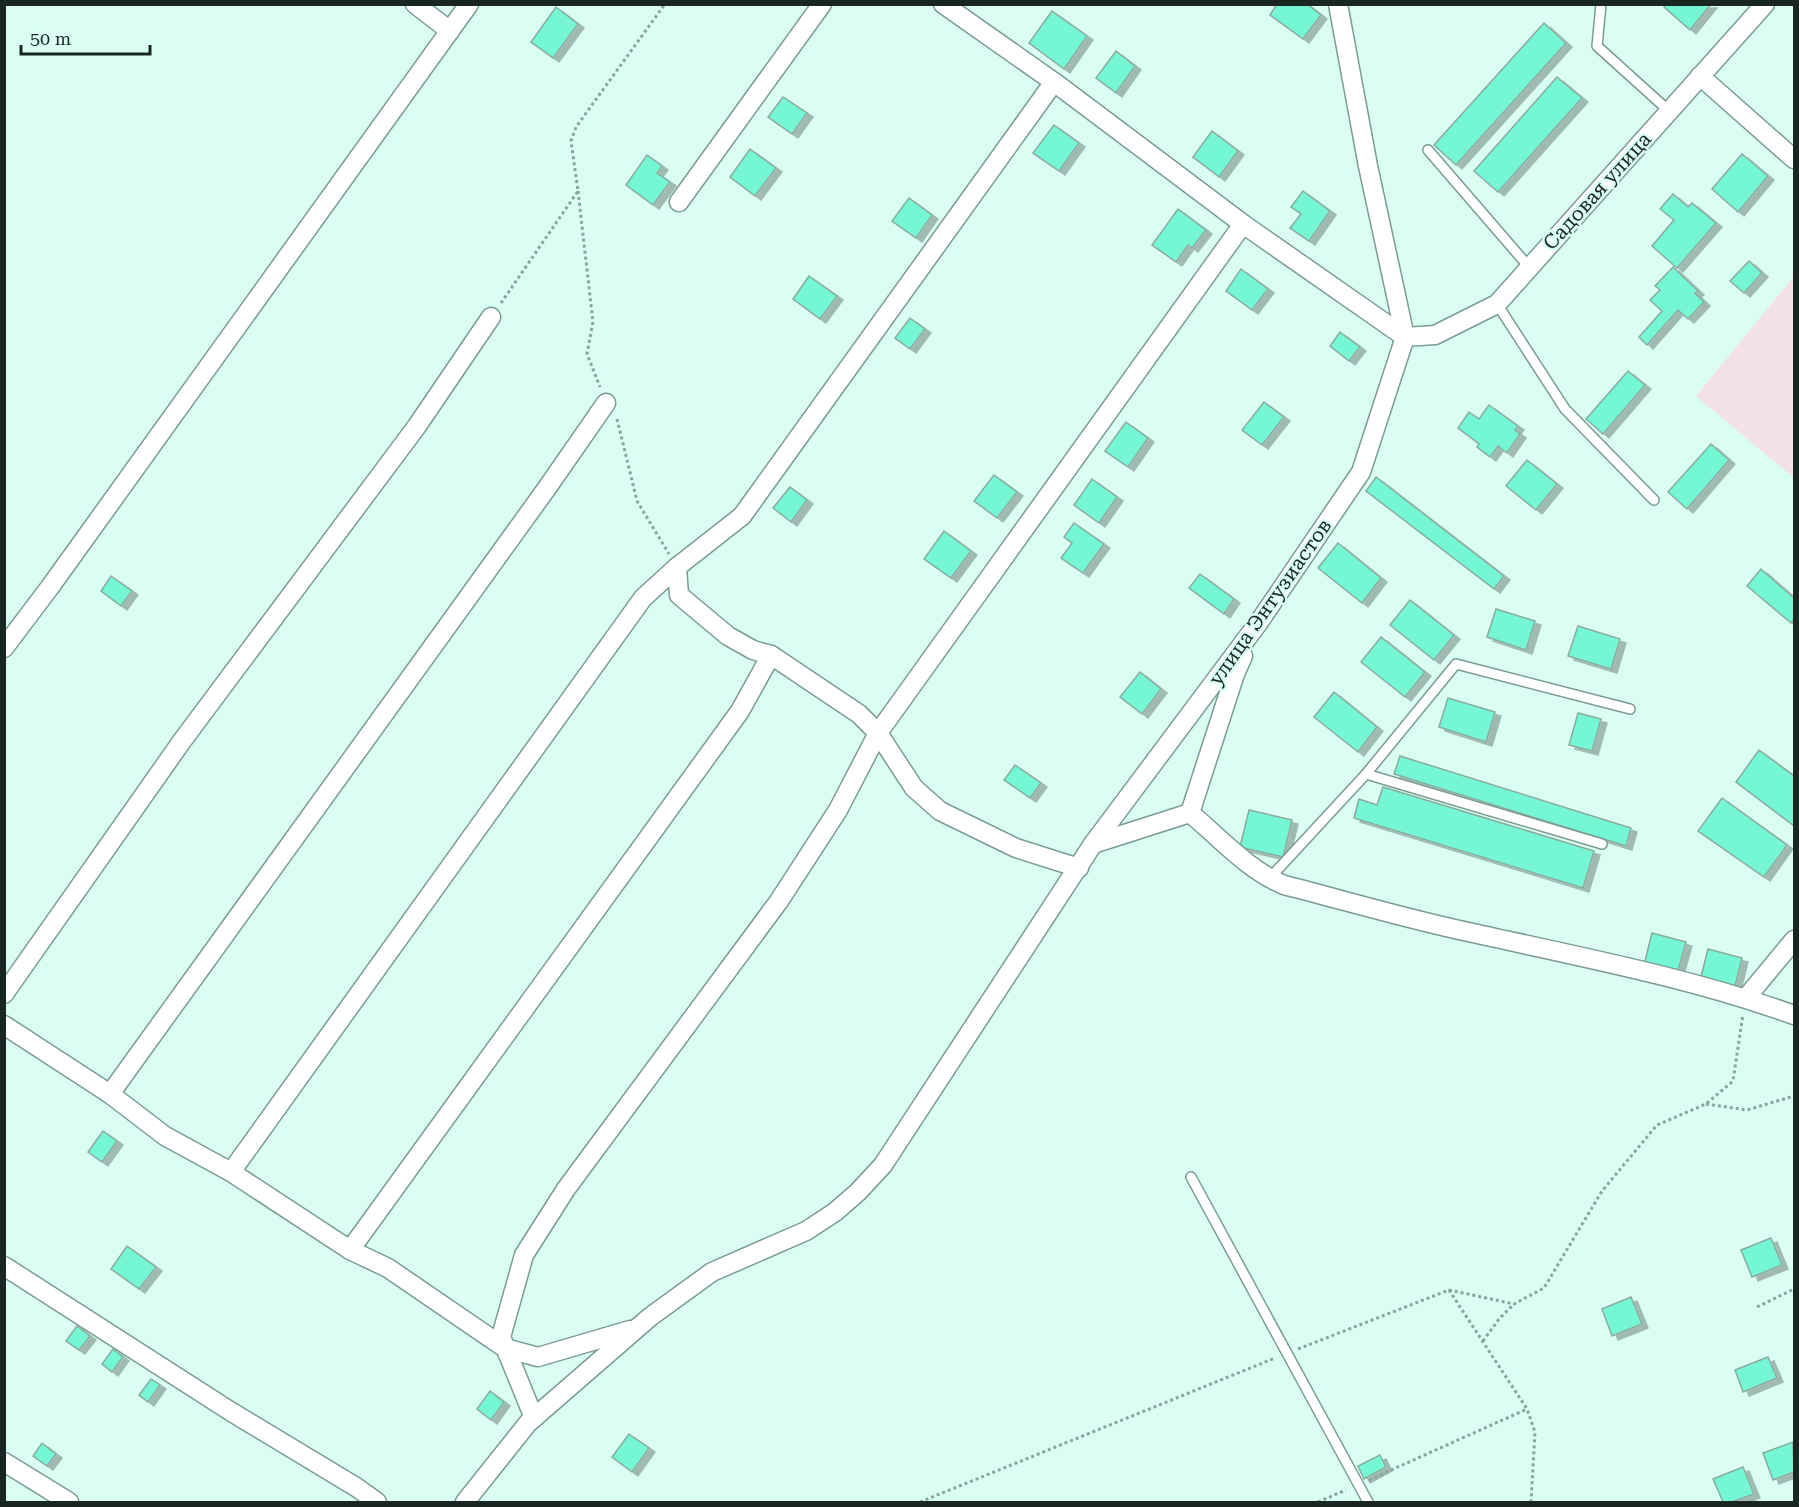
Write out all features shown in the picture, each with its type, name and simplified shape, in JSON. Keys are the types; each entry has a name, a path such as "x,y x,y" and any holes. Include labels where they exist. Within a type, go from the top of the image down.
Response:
{"street":[{"path":"415,4 450,31"},
{"path":"4,648 470,4"},
{"path":"679,202 822,4"},
{"path":"943,4 1054,82 1244,224 1405,338"},
{"path":"1338,4 1368,166 1405,338"},
{"name":"Садовая улица","path":"1405,338 1435,335 1497,304 1766,4"},
{"path":"1700,76 1794,159"},
{"path":"231,1172 643,598 677,567 742,516 1054,82"},
{"path":"534,1418 501,1337 524,1255 566,1189 779,901 838,810 878,733 1244,224"},
{"path":"4,994 182,741 417,426 491,317"},
{"name":"улица Энтузиастов","path":"465,1503 534,1418 650,1317 712,1272 806,1231 835,1212 858,1192 883,1165 1093,844 1259,622 1361,472 1405,338"},
{"path":"110,1094 606,403"},
{"path":"677,567 679,595 728,636 753,650 771,655 859,714 878,733 914,788 940,811 1016,848 1079,868"},
{"path":"1190,813 1234,674 1259,622"},
{"path":"350,1250 740,711 771,655"},
{"path":"1093,844 1190,813"},
{"path":"1190,813 1255,869 1269,879 1284,885 1460,930 1554,950 1746,998 1794,1015"},
{"path":"1746,998 1794,940"},
{"path":"4,1025 110,1094 165,1136 231,1172 350,1250 388,1268 505,1348 538,1358 639,1328"},
{"path":"4,1266 230,1411 356,1487 377,1503"},
{"path":"4,1462 69,1503"}],"lane":[{"path":"1601,4 1597,46 1669,111"},
{"path":"1428,150 1530,267"},
{"path":"1497,304 1565,409 1654,500"},
{"path":"1269,879 1366,774 1456,664 1630,709"},
{"path":"1366,774 1602,844"},
{"path":"1191,1177 1368,1503"}],"path":[{"path":"665,4 576,127 572,141 593,322 587,354 606,403 619,422 637,501 677,567"},
{"path":"491,317 578,191"},
{"path":"1483,1341 1499,1319 1515,1304 1544,1287 1602,1191 1657,1125 1706,1104 1733,1082 1746,998"},
{"path":"1706,1104 1747,1110 1794,1096"},
{"path":"1757,1307 1794,1289"},
{"path":"920,1503 1287,1353 1449,1290 1515,1304"},
{"path":"1449,1290 1527,1409 1535,1432 1531,1503"},
{"path":"1318,1503 1527,1409"}],"shaded area":[{"path":"1794,276 1794,478 1696,396"}],"building":[{"path":"1277,4 1307,4 1321,15 1303,39 1270,15"},
{"path":"1666,4 1711,4 1690,30 1664,7"},
{"path":"556,7 578,24 553,58 531,42"},
{"path":"1052,11 1087,36 1064,69 1029,43"},
{"path":"1544,23 1566,43 1456,165 1434,145"},
{"path":"1116,51 1135,66 1116,93 1096,78"},
{"path":"1557,77 1582,98 1498,192 1474,171"},
{"path":"783,97 807,113 792,134 768,117"},
{"path":"1054,125 1079,143 1059,171 1033,153"},
{"path":"1212,131 1238,151 1219,177 1193,157"},
{"path":"750,149 776,168 755,196 730,177"},
{"path":"1742,154 1768,176 1738,212 1712,189"},
{"path":"647,155 662,166 657,173 670,182 653,205 626,185"},
{"path":"1303,191 1330,211 1309,241 1290,228 1301,214 1291,207"},
{"path":"1673,194 1688,207 1692,203 1716,223 1677,268 1652,246 1674,220 1660,209"},
{"path":"909,198 932,215 916,238 892,221"},
{"path":"1178,209 1206,230 1192,248 1188,245 1176,262 1152,245"},
{"path":"1749,261 1762,273 1744,293 1730,281"},
{"path":"1673,267 1698,291 1695,293 1704,302 1688,319 1678,310 1647,345 1639,337 1662,311 1650,300 1660,290 1655,286"},
{"path":"1241,269 1268,289 1252,310 1226,291"},
{"path":"809,276 837,296 820,319 793,299"},
{"path":"910,318 925,329 910,349 895,338"},
{"path":"1340,332 1360,347 1349,361 1330,346"},
{"path":"1628,371 1645,385 1603,434 1586,419"},
{"path":"1264,402 1284,417 1262,445 1242,430"},
{"path":"1489,405 1518,426 1515,430 1520,434 1507,453 1498,446 1490,457 1477,447 1479,444 1458,428 1469,412 1479,419"},
{"path":"1126,422 1148,438 1128,467 1105,451"},
{"path":"1711,444 1729,460 1687,509 1668,492"},
{"path":"1527,460 1557,484 1536,510 1506,486"},
{"path":"994,475 1017,492 997,518 974,501"},
{"path":"1376,477 1504,576 1494,589 1366,491"},
{"path":"1092,479 1117,497 1099,523 1074,505"},
{"path":"790,487 807,500 791,522 773,508"},
{"path":"1074,523 1104,544 1083,573 1061,558 1072,543 1064,537"},
{"path":"944,531 971,551 951,578 924,559"},
{"path":"1338,543 1381,578 1362,603 1318,568"},
{"path":"1761,569 1794,598 1794,619 1791,623 1747,586"},
{"path":"1200,574 1234,599 1224,614 1189,588"},
{"path":"111,576 132,591 121,606 101,591"},
{"path":"1410,600 1454,635 1434,660 1390,625"},
{"path":"1496,609 1535,621 1526,650 1487,637"},
{"path":"1578,626 1620,639 1611,669 1568,656"},
{"path":"1381,637 1425,672 1405,697 1361,662"},
{"path":"1140,672 1161,689 1142,714 1120,697"},
{"path":"1334,692 1377,727 1358,752 1314,717"},
{"path":"1448,698 1495,712 1486,742 1439,727"},
{"path":"1578,713 1601,719 1592,751 1569,745"},
{"path":"1759,750 1794,776 1794,826 1736,782"},
{"path":"1400,756 1631,828 1626,846 1394,774"},
{"path":"1015,765 1041,783 1030,798 1004,780"},
{"path":"1383,787 1594,851 1583,888 1354,818 1359,799 1377,805"},
{"path":"1722,798 1787,845 1764,877 1698,831"},
{"path":"1249,810 1292,820 1283,857 1240,847"},
{"path":"1652,933 1686,942 1676,978 1643,969"},
{"path":"1708,949 1742,958 1733,994 1699,985"},
{"path":"103,1131 117,1141 102,1162 88,1152"},
{"path":"1771,1238 1782,1265 1752,1277 1741,1250"},
{"path":"127,1246 156,1267 139,1289 111,1269"},
{"path":"1631,1297 1642,1324 1612,1336 1602,1309"},
{"path":"77,1326 90,1336 79,1350 66,1341"},
{"path":"113,1349 123,1357 112,1372 102,1364"},
{"path":"1768,1357 1777,1378 1743,1392 1735,1370"},
{"path":"151,1379 160,1385 148,1402 139,1395"},
{"path":"490,1391 504,1402 491,1420 477,1409"},
{"path":"629,1434 649,1448 632,1472 612,1457"},
{"path":"1793,1442 1794,1472 1773,1480 1763,1453"},
{"path":"42,1443 56,1454 47,1466 33,1456"},
{"path":"1380,1455 1386,1467 1364,1479 1358,1466"},
{"path":"1743,1467 1754,1494 1732,1502 1723,1502 1713,1479"}]}
